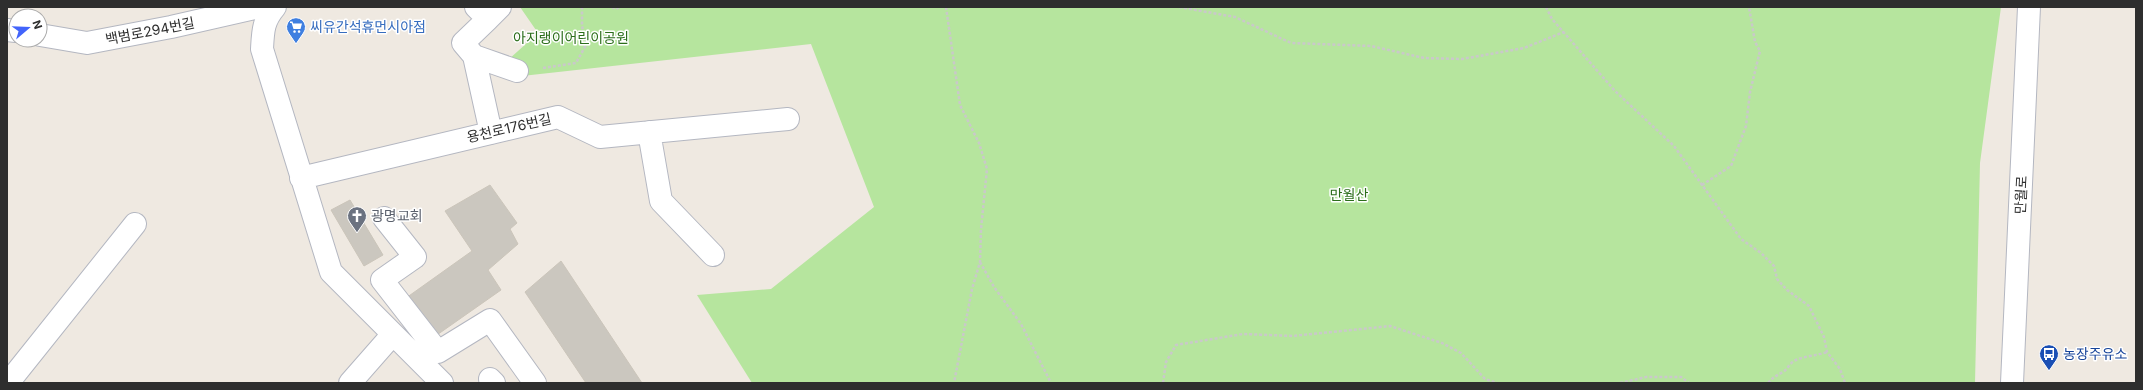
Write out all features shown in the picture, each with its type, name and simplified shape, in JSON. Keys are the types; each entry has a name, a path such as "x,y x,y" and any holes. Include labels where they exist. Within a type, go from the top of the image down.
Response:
{"street":[{"name":"백범로294번길","path":"48,36 87,43 171,27 259,7"},
{"path":"275,7 266,17 262,49 331,272 442,383"},
{"name":"만월로","path":"2012,383 2029,7"},
{"path":"488,11 463,43 474,56 491,133"},
{"path":"474,56 517,71"},
{"name":"용천로176번길","path":"301,178 558,117 600,137 788,119"},
{"path":"650,132 661,200 713,255"},
{"path":"384,218 415,257 382,280 438,352 490,320 535,383"},
{"path":"8,383 135,224"},
{"path":"350,383 393,334"}],"path":[{"path":"517,71 576,63 586,45 582,26 582,7"},
{"path":"612,7 616,9 619,7"},
{"path":"946,7 960,104 979,143 987,169 981,229 980,262 972,289 954,383"},
{"path":"1179,7 1235,17 1291,43 1370,46 1424,58 1462,59 1524,48 1564,32"},
{"path":"1546,7 1552,19 1615,91 1674,146 1742,239 1761,253 1774,266 1777,279 1788,290 1809,306 1824,337 1827,352 1840,369 1845,383"},
{"path":"1702,185 1731,166 1746,126 1750,92 1760,51 1755,42 1749,7"},
{"path":"980,262 994,287 1021,324 1051,383"},
{"path":"1163,383 1166,362 1176,345 1192,341 1244,334 1292,336 1390,326 1442,342 1461,354 1485,379 1497,383"},
{"path":"1768,383 1774,376 1784,372 1792,362 1801,358 1813,357 1827,352"},
{"path":"1620,383 1646,377 1681,377 1689,383"}],"green space":[{"name":"만월산","path":"520,7 2001,7 1980,163 1975,383 752,383 697,295 771,289 874,207 811,44 522,76 507,61 538,33"}],"building":[{"path":"490,185 517,223 510,229 518,244 488,270 501,290 434,337 406,298 472,251 445,211"},
{"name":"광명교회","path":"350,200 383,255 364,266 331,210"},
{"path":"561,261 642,383 586,383 525,292"}],"place":[{"name":"씨유간석휴먼시아점","path":"296,44"},
{"name":"광명교회","path":"357,233"},
{"name":"농장주유소","path":"2049,371"}],"park label":[{"name":"아지랭이어린이공원","path":"571,38"}]}
